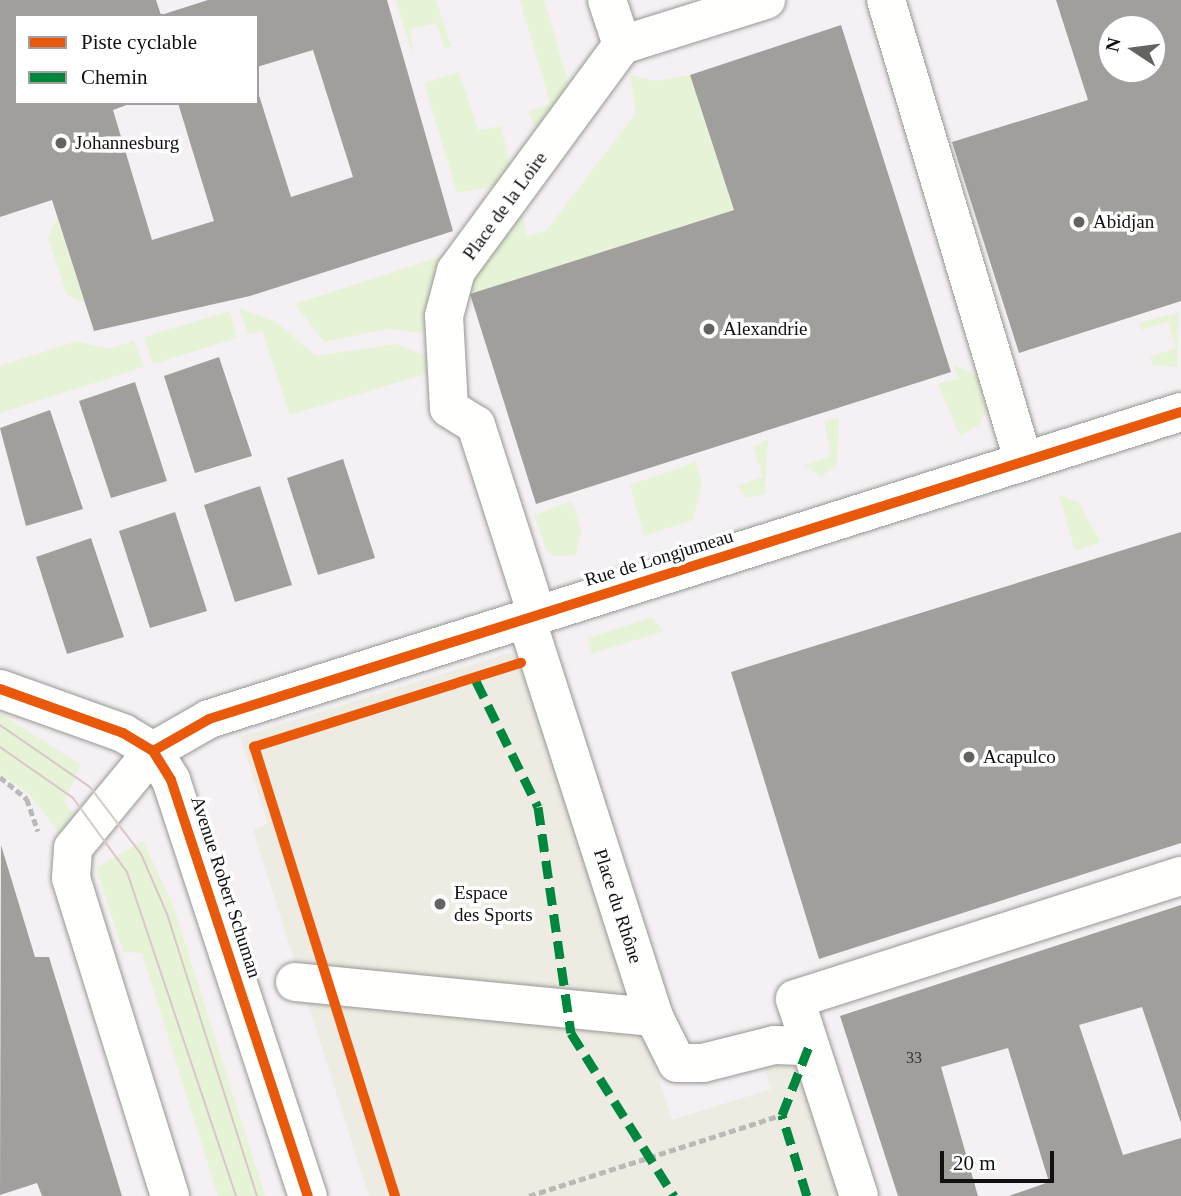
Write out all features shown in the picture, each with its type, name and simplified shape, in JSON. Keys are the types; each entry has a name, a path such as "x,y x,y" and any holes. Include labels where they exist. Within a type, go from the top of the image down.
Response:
{"street":[{"path":"607,0 622,45 766,0"},
{"path":"886,0 1024,462"},
{"name":"Place de la Loire","path":"532,616 476,425 450,408 444,316 456,271 622,45"},
{"name":"Rue de Longjumeau","path":"153,751 209,719 1181,412"},
{"name":"Place du Rhône","path":"532,616 654,1017 677,1063 702,1063 774,1045 808,1046"},
{"path":"0,689 123,733 153,751 73,848 71,877 170,1196"},
{"name":"Avenue Robert Schuman","path":"153,751 184,810 308,1196"},
{"path":"859,1196 808,1046 795,999 1181,876"},
{"path":"295,982 654,1017"}],"path":[{"path":"529,1196 782,1115"}],"shaded area":[{"path":"0,0 1181,0 1181,1196 0,1196"},
{"name":"Espace des Sports","path":"509,653 521,658 672,1120 771,1089 763,1064 782,1062 799,1070 848,1196 369,1196 253,830 268,824 240,737"}],"green space":[{"path":"396,0 436,0 451,46 445,48 436,23 411,29 413,57"},
{"path":"520,0 544,0 569,84 538,132 528,112 550,103"},
{"path":"459,72 478,130 501,126 511,167 493,187 457,193 424,83"},
{"path":"630,75 656,81 690,75 734,210 470,294 469,280 519,200 527,236 546,231 636,113"},
{"path":"57,218 85,303 67,295 48,238"},
{"path":"455,252 435,334 388,329 324,342 295,304"},
{"path":"239,308 275,321 316,356 396,344 434,359 432,372 290,415 262,331 248,334"},
{"path":"230,311 237,338 153,364 144,337"},
{"path":"1179,312 1177,367 1153,365 1150,357 1176,348 1168,322 1142,330 1139,323"},
{"path":"76,341 108,349 134,341 144,367 0,413 0,366"},
{"path":"953,364 982,378 988,407 979,425 960,436 938,384 958,379"},
{"path":"839,417 837,464 821,477 805,465 831,456 824,422"},
{"path":"768,439 765,494 747,498 737,486 763,477 753,447"},
{"path":"696,462 702,484 693,520 644,536 630,485"},
{"path":"1059,495 1078,502 1101,542 1075,551"},
{"path":"572,501 581,530 576,555 556,556 547,552 534,515"},
{"path":"652,617 664,631 591,654 589,638"},
{"path":"0,713 81,765 64,803 76,816 60,834 30,795 0,774"},
{"path":"143,841 173,905 265,1196 218,1196 142,953 123,952 96,868"}],"building":[{"name":"Johannesburg","path":"0,0 156,0 161,14 14,14 14,105 127,105 113,110 152,240 214,221 179,105 259,105 259,95 291,197 353,177 313,50 259,66 259,14 164,14 208,0 387,0 453,231 250,296 94,331 52,200 0,217"},
{"name":"Abidjan","path":"1056,0 1181,0 1181,301 1019,353 952,142 1088,100"},
{"name":"Alexandrie","path":"841,25 951,372 536,504 470,294 734,210 690,75"},
{"path":"219,357 252,456 195,473 164,376"},
{"path":"135,382 167,481 111,498 79,401"},
{"path":"50,410 83,509 26,526 0,428"},
{"path":"343,459 375,558 318,575 287,478"},
{"path":"260,486 292,585 235,602 204,505"},
{"path":"175,512 207,611 150,628 119,531"},
{"name":"Acapulco","path":"1181,532 1181,843 819,959 731,672"},
{"path":"91,538 124,637 67,654 36,557"},
{"path":"1,845 35,957 49,957 122,1196 42,1196 37,1183 0,1195"},
{"path":"1181,905 1181,1123 1142,1007 1079,1025 1123,1155 1181,1138 1181,1196 1009,1196 1049,1182 1008,1048 941,1067 978,1196 898,1196 840,1016"}],"tram line":[{"path":"0,725 90,787 141,854 167,914 257,1196"},
{"path":"0,747 73,798 127,872 236,1196"}],"marked path":[{"path":"476,681 538,807 571,1033 674,1196"},
{"path":"807,1196 782,1115 809,1046"}],"cycle path":[{"path":"153,751 209,719 1181,412"},
{"path":"395,1196 254,747 521,663"},
{"path":"0,689 123,733 153,751 171,780 308,1196"}],"place":[{"name":"Johannesburg","path":"61,143"},
{"name":"Abidjan","path":"1079,222"},
{"name":"Alexandrie","path":"709,329"},
{"name":"Acapulco","path":"969,757"},
{"name":"Espace des Sports","path":"440,904"}]}
